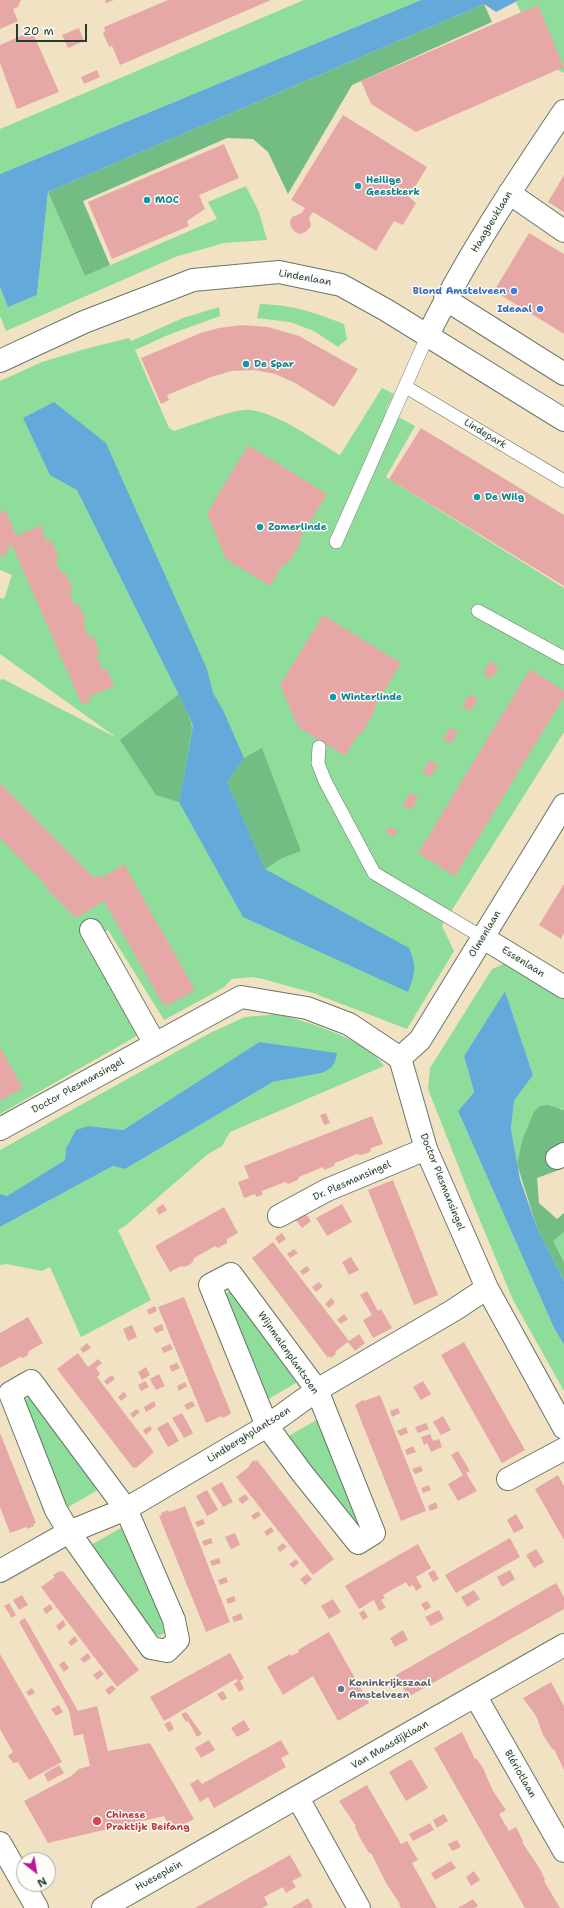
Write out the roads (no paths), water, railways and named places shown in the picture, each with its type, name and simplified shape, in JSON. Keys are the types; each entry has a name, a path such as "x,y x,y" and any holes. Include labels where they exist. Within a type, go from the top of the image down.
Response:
{"street":[{"name":"Haagbeuklaan","path":"427,336 445,299 509,193 564,111"},
{"path":"509,193 564,231"},
{"name":"Lindenlaan","path":"0,361 84,322 193,280 279,272 341,284 386,310 564,420"},
{"path":"445,299 564,374"},
{"name":"Olmenlaan","path":"400,1058 420,1040 564,805"},
{"path":"91,930 155,1044"},
{"name":"Essenlaan","path":"482,937 564,987"},
{"name":"Doctor Plesmansingel","path":"0,1129 241,997 308,1008 349,1024 400,1058 426,1149 487,1288 564,1428"},
{"name":"Dr. Plesmansingel","path":"279,1216 327,1190 426,1149"},
{"name":"Wijnmalenplantsoen","path":"231,1274 317,1390 374,1533 358,1543 302,1473 267,1426 210,1285 231,1274"},
{"name":"Lindberghplantsoen","path":"0,1571 69,1532 126,1509 267,1426 317,1390 454,1310 487,1288"},
{"path":"31,1382 126,1509 174,1620 178,1640 167,1651 151,1648 69,1532 56,1510 10,1393 31,1382"},
{"path":"508,1479 564,1449"},
{"name":"Van Maasdijklaan","path":"216,1844 476,1697 564,1645"},
{"name":"Blériotlaan","path":"476,1697 564,1851"},
{"path":"298,1798 359,1908"},
{"path":"0,1843 37,1908"},
{"name":"Hueseplein","path":"103,1908 216,1844"}],"lane":[{"path":"336,542 406,387 427,336"},
{"name":"Lindepark","path":"406,387 564,481"},
{"path":"478,611 564,658"},
{"path":"318,747 318,763 326,781 374,873 482,937"}],"water":[{"path":"421,0 519,0 496,12 484,4 48,192 37,295 8,307 0,287 0,174"},
{"path":"54,402 106,443 207,669 213,693 223,710 244,758 227,782 265,869 409,948 412,954 414,975 408,992 243,917 179,802 193,726 188,713 77,490 50,475 23,418"},
{"path":"505,991 533,1075 514,1101 511,1129 520,1179 537,1228 564,1281 564,1345 554,1328 458,1111 474,1092 464,1056"},
{"path":"259,1042 337,1053 335,1062 331,1068 322,1073 273,1082 125,1169 113,1166 0,1227 0,1194 7,1196 65,1160 66,1148 76,1130 89,1126 123,1130"}],"place":[{"name":"Heilige Geestkerk","path":"358,186"},
{"name":"MOC","path":"147,200"},
{"name":"Blond Amstelveen","path":"514,291"},
{"name":"Ideaal","path":"540,309"},
{"name":"De Spar","path":"246,364"},
{"name":"De Wilg","path":"477,497"},
{"name":"Zomerlinde","path":"260,527"},
{"name":"Winterlinde","path":"333,697"},
{"name":"Koninkrijkszaal Amstelveen","path":"341,1689"},
{"name":"Chinese Praktijk Beifang","path":"97,1821"}]}
